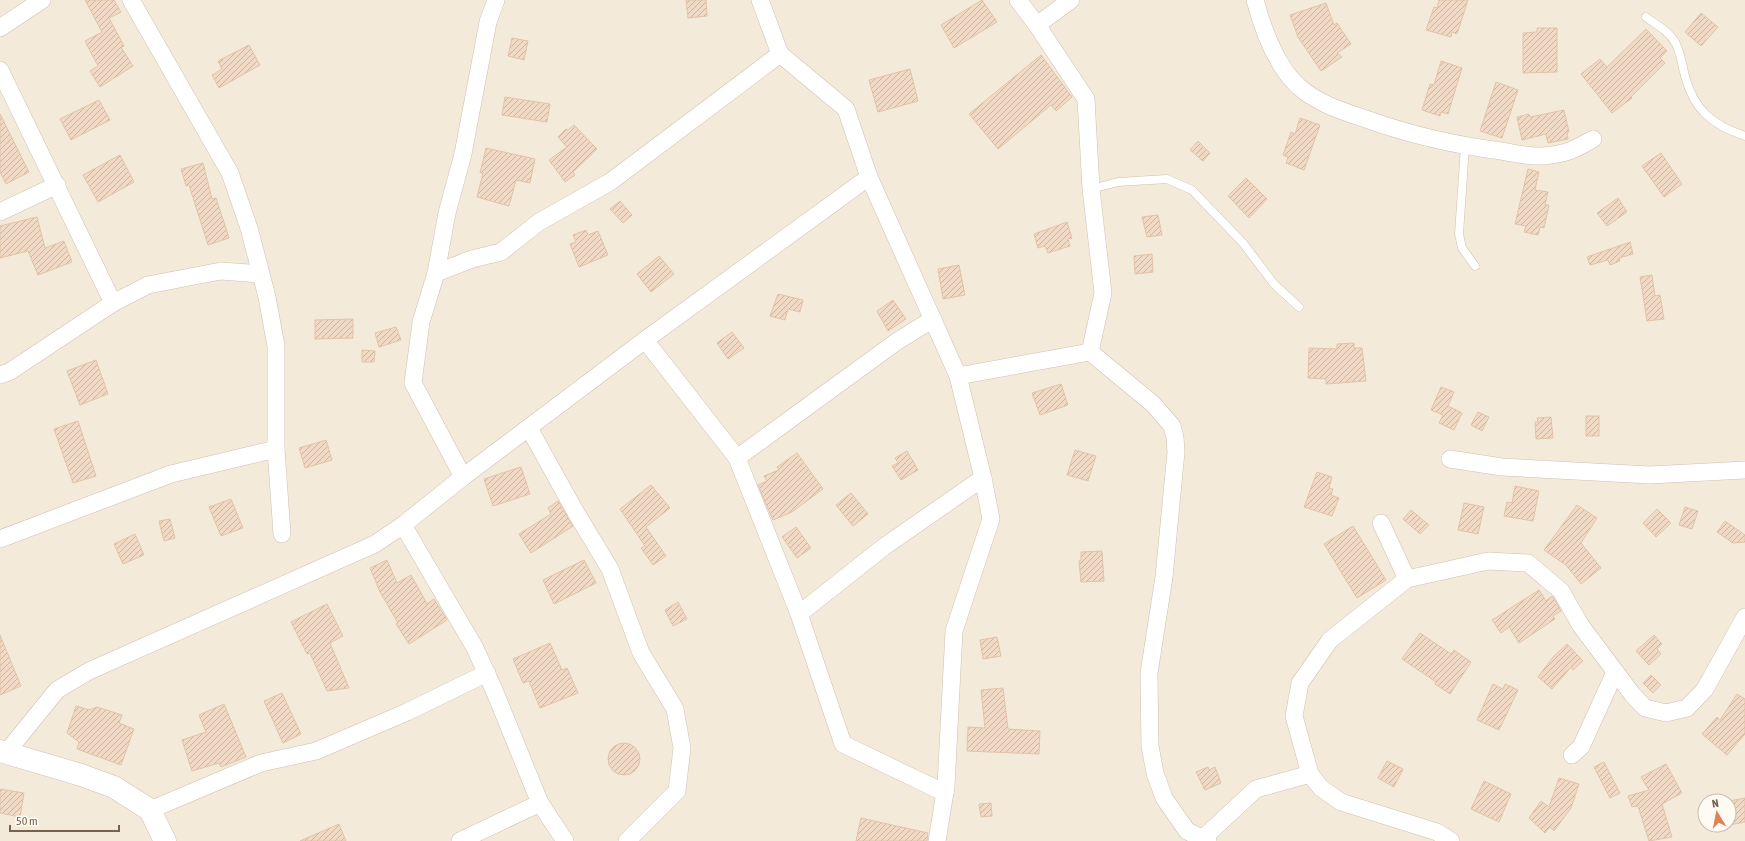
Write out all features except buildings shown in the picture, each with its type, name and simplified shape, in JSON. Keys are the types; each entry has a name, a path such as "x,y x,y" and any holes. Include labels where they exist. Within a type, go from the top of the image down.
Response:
{"street":[{"path":"131,0 230,174 249,228 261,274 276,346 276,449 282,534"},
{"path":"463,477 414,383 421,322 436,273 447,213 463,154 488,22 496,0"},
{"path":"760,0 780,54 846,110 870,177 958,376 983,478 991,519 954,631 945,793 937,841"},
{"path":"1018,0 1037,25 1086,99 1091,189 1103,293 1090,352"},
{"path":"1037,25 1071,0"},
{"path":"1256,0 1261,20 1279,61 1298,85 1324,104 1392,128 1465,146 1541,157 1569,152 1593,139"},
{"path":"0,28 35,2"},
{"path":"436,273 472,259 501,252 539,222 610,182 780,54"},
{"path":"0,70 113,303"},
{"path":"165,841 150,810 114,787 81,775 3,752 57,690 89,671 375,544 403,525 463,477 645,340 870,177"},
{"path":"0,212 57,185"},
{"path":"0,375 9,372 113,303 148,285 221,271 261,274"},
{"path":"737,458 896,342 933,319"},
{"path":"645,340 737,458 799,614 843,744 945,793"},
{"path":"958,376 1090,352 1153,404 1172,426 1175,437 1176,452 1164,577 1149,673 1150,746 1155,773 1164,798 1187,831 1204,840 1256,789 1310,774"},
{"path":"529,428 575,511 610,568 641,653 675,710 682,748 677,791 627,841"},
{"path":"0,539 171,474 276,449"},
{"path":"1450,459 1502,467 1650,475 1745,470"},
{"path":"799,614 885,546 983,478"},
{"path":"1381,523 1407,579"},
{"path":"403,525 475,648 487,673 540,803 565,841"},
{"path":"1451,841 1437,832 1341,802 1322,788 1310,774 1294,716 1300,683 1330,640 1407,579 1488,562 1528,564 1561,590 1581,626 1644,708 1666,713 1687,708 1705,689 1745,617"},
{"path":"1572,755 1581,747 1615,672"},
{"path":"150,810 261,763 316,751 407,712 487,673"},
{"path":"460,841 540,803"}],"lane":[{"path":"1646,17 1670,35 1676,43 1692,97 1706,116 1722,127 1745,136"},
{"path":"1465,146 1460,234 1462,248 1476,266"},
{"path":"1091,189 1118,182 1167,179 1192,190 1243,243 1274,284 1299,307"}],"shaded area":[{"path":"0,0 1745,0 1745,841 0,841"}]}
